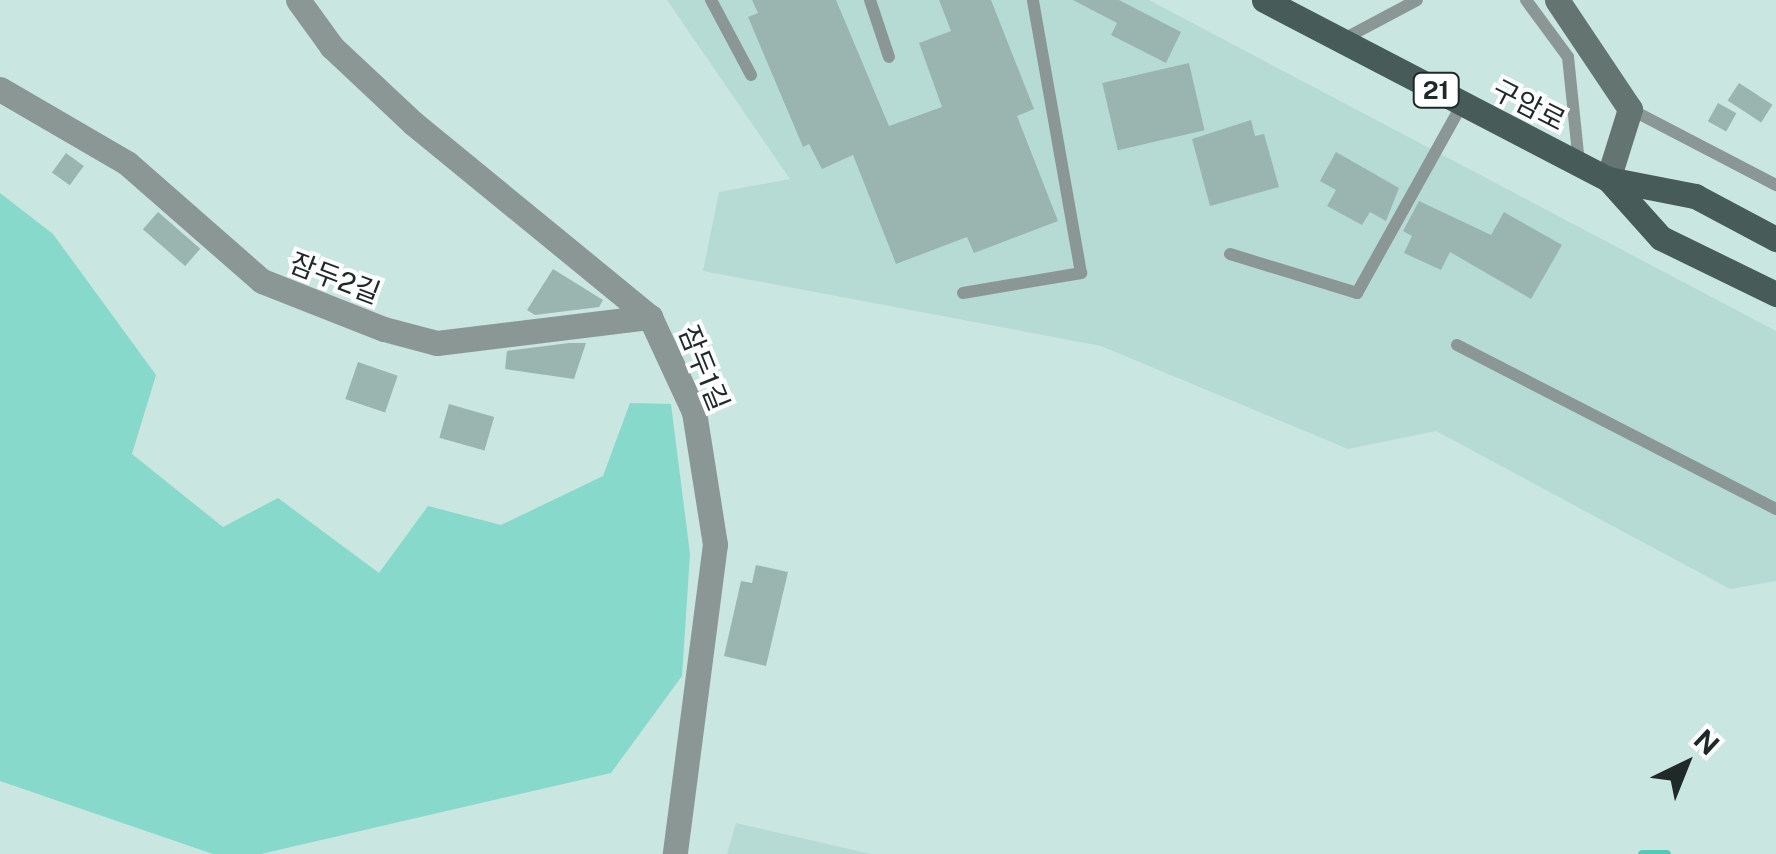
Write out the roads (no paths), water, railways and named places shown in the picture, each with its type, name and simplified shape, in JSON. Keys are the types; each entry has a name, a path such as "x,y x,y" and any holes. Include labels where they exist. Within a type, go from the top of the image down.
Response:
{"main road":[{"name":"구암로","path":"1264,0 1608,179 1695,196 1776,239"},
{"name":"구암로","path":"1608,179 1661,238 1776,294"}],"street":[{"name":"잠두1길","path":"298,0 332,47 414,123 650,316 694,412 716,544 675,854"},
{"path":"1557,0 1630,109 1608,179"},
{"name":"잠두2길","path":"0,89 127,163 262,281 384,329 437,343 650,316"}],"lane":[{"path":"710,0 750,75"},
{"path":"870,0 889,56"},
{"path":"963,292 1080,273 1033,0"},
{"path":"1340,41 1417,0"},
{"path":"1526,0 1568,57 1579,165"},
{"path":"1230,254 1357,293 1462,104"},
{"path":"1630,109 1776,186"},
{"path":"1457,345 1776,509"}],"waterway":[{"path":"1642,854 1666,854"}]}
